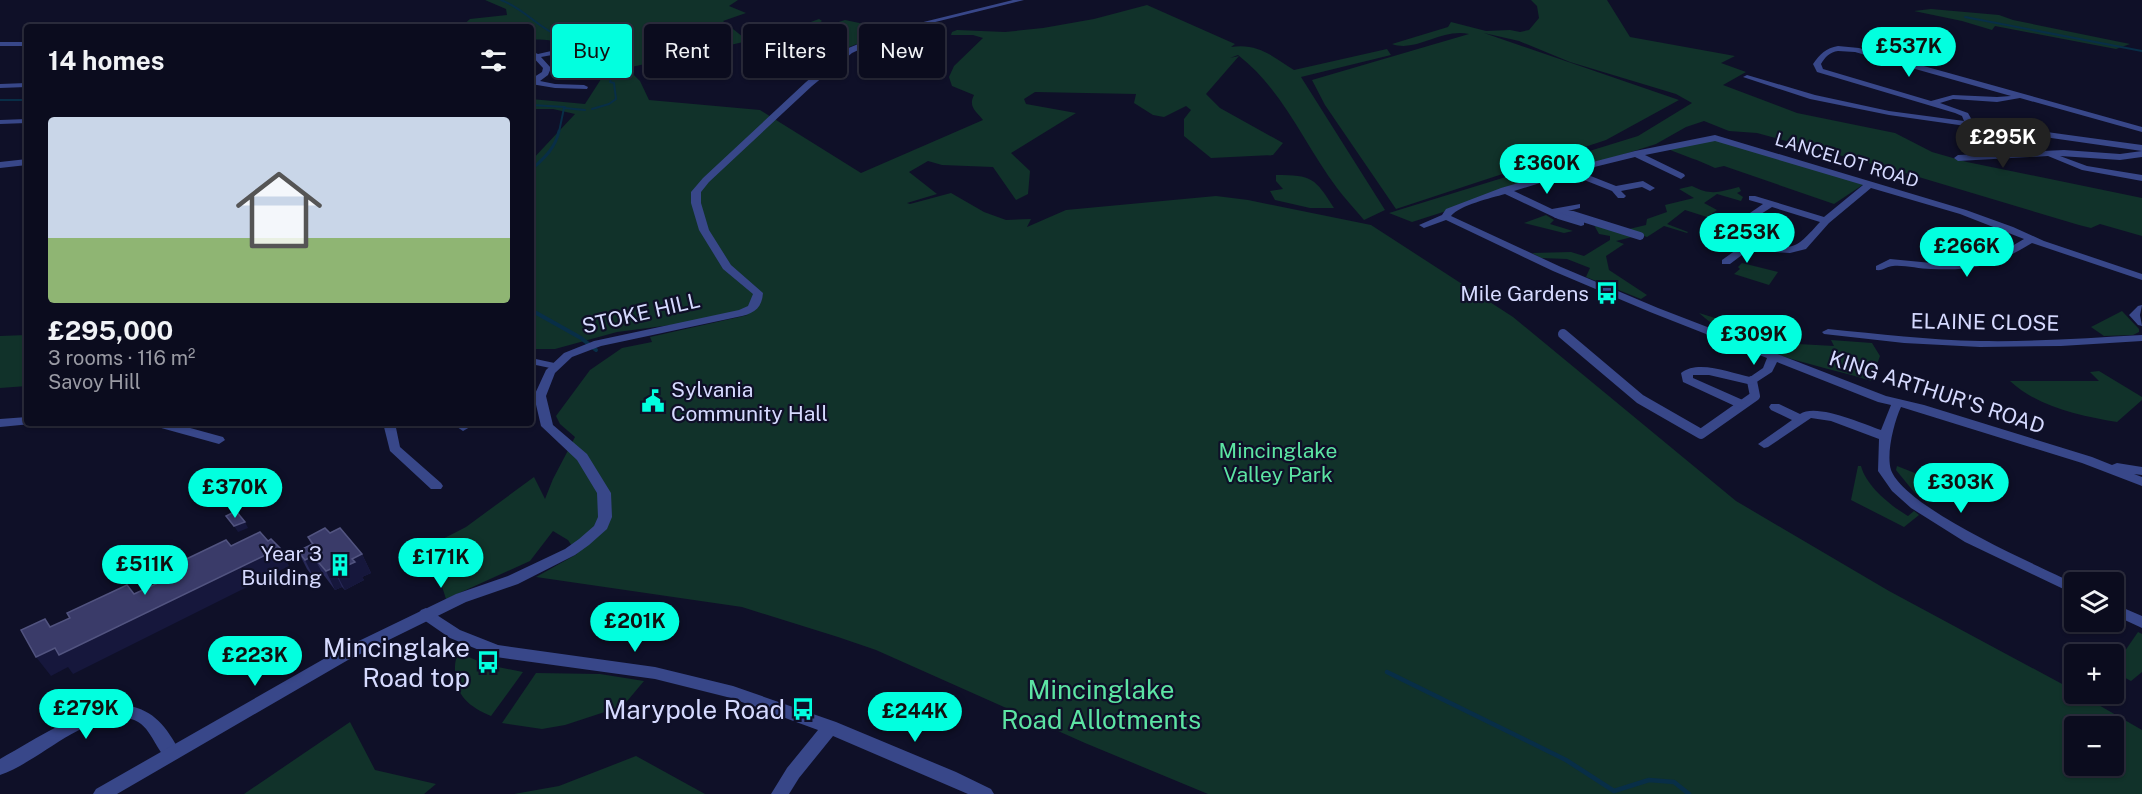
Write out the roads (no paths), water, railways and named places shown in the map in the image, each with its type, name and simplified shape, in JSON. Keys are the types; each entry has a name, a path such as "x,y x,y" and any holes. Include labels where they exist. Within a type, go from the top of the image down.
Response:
{"street":[{"name":"STOKE HILL","path":"102,794 342,656 461,598 513,579 570,552 600,529 605,517 604,493 582,457 547,426 544,418 540,396 544,382 555,366 568,355 598,343 742,313 751,309 758,301 758,292 727,267 704,230 696,203 696,192 706,180 809,84 849,51 897,30 1021,0"},
{"path":"0,44 24,45"},
{"path":"0,50 11,45"},
{"path":"1969,123 1961,112 1831,74 1820,70 1817,64 1823,53 1828,50 1852,49 2142,130"},
{"path":"534,81 546,70 535,54 552,52"},
{"path":"3,86 22,76"},
{"path":"1747,77 1813,97 1859,107 2142,148"},
{"path":"534,82 584,87"},
{"path":"3,86 24,84"},
{"path":"1857,92 1873,87"},
{"path":"1932,103 1943,97 2003,100 2020,96"},
{"path":"0,122 24,121"},
{"name":"LANCELOT ROAD","path":"1635,154 1712,138 1963,212 2031,239 2142,277"},
{"path":"2119,144 2130,156"},
{"path":"1424,225 1446,216 1449,211 1504,190 1635,154 1681,176"},
{"path":"2048,154 2085,168 2142,178"},
{"path":"1958,158 2048,154 2130,156 2142,154"},
{"path":"1976,157 1985,162"},
{"path":"0,165 24,162"},
{"path":"1569,171 1618,193 1643,184 1650,188"},
{"path":"1740,238 1759,245 1790,250 1802,247 1826,221 1869,185"},
{"path":"1504,190 1581,223"},
{"path":"1752,198 1826,221"},
{"path":"1750,217 1770,204"},
{"path":"1554,213 1576,206"},
{"path":"1554,213 1573,215 1640,236"},
{"name":"KING ARTHUR'S ROAD","path":"1446,216 1459,225 1557,269 1773,358 1897,404 1920,408 2087,460 2142,482"},
{"path":"1880,268 1890,262 1945,266 1992,261 2031,239"},
{"path":"1726,262 1747,247 1759,245"},
{"path":"2142,308 2134,315 2142,323"},
{"name":"ELAINE CLOSE","path":"1828,332 1980,344 2049,344 2142,338"},
{"path":"1563,334 1640,399 1701,434 1755,396 1752,381"},
{"path":"1741,404 1687,381 1687,373 1694,369 1706,370 1726,377 1752,381 1768,370 1773,358"},
{"path":"534,362 555,366"},
{"path":"1897,404 1888,423 1884,470 1898,490 1914,504 1951,527 2064,584"},
{"path":"1775,407 1800,419"},
{"path":"1764,444 1800,419 1815,414 1887,437"},
{"path":"0,423 24,421"},
{"path":"169,426 219,440"},
{"path":"390,426 394,448 436,486"},
{"name":"KING ARTHUR'S ROAD","path":"2087,460 2142,471"},
{"path":"426,614 455,634 496,651 655,673 733,692 830,728 950,777 985,794"},
{"path":"2124,614 2142,622"},
{"path":"0,768 82,722 116,710 137,713 162,735 172,753"},
{"path":"780,794 793,773 830,728"}],"waterway":[{"path":"501,0 517,8 552,33 581,44 583,51 590,53 591,59 613,72 610,82 614,83 616,99 609,104 592,109"},
{"path":"1965,17 2142,51"},
{"path":"0,100 24,100"},
{"path":"534,105 565,107"},
{"path":"559,132 564,108 585,110"},
{"path":"534,167 552,148 559,131"},
{"path":"534,312 581,338 596,350"},
{"path":"1387,672 1566,760 1614,791 1649,780 1674,782 1689,794"}],"place":[{"name":"Mile Gardens","path":"1607,293"},
{"name":"Sylvania Community Hall","path":"653,401"},
{"name":"Year 3 Building","path":"340,565"},
{"name":"Mincinglake Road top","path":"488,662"},
{"name":"Marypole Road","path":"803,709"}],"park label":[{"name":"Mincinglake Valley Park","path":"1278,462"},
{"name":"Mincinglake Road Allotments","path":"1101,704"}]}
